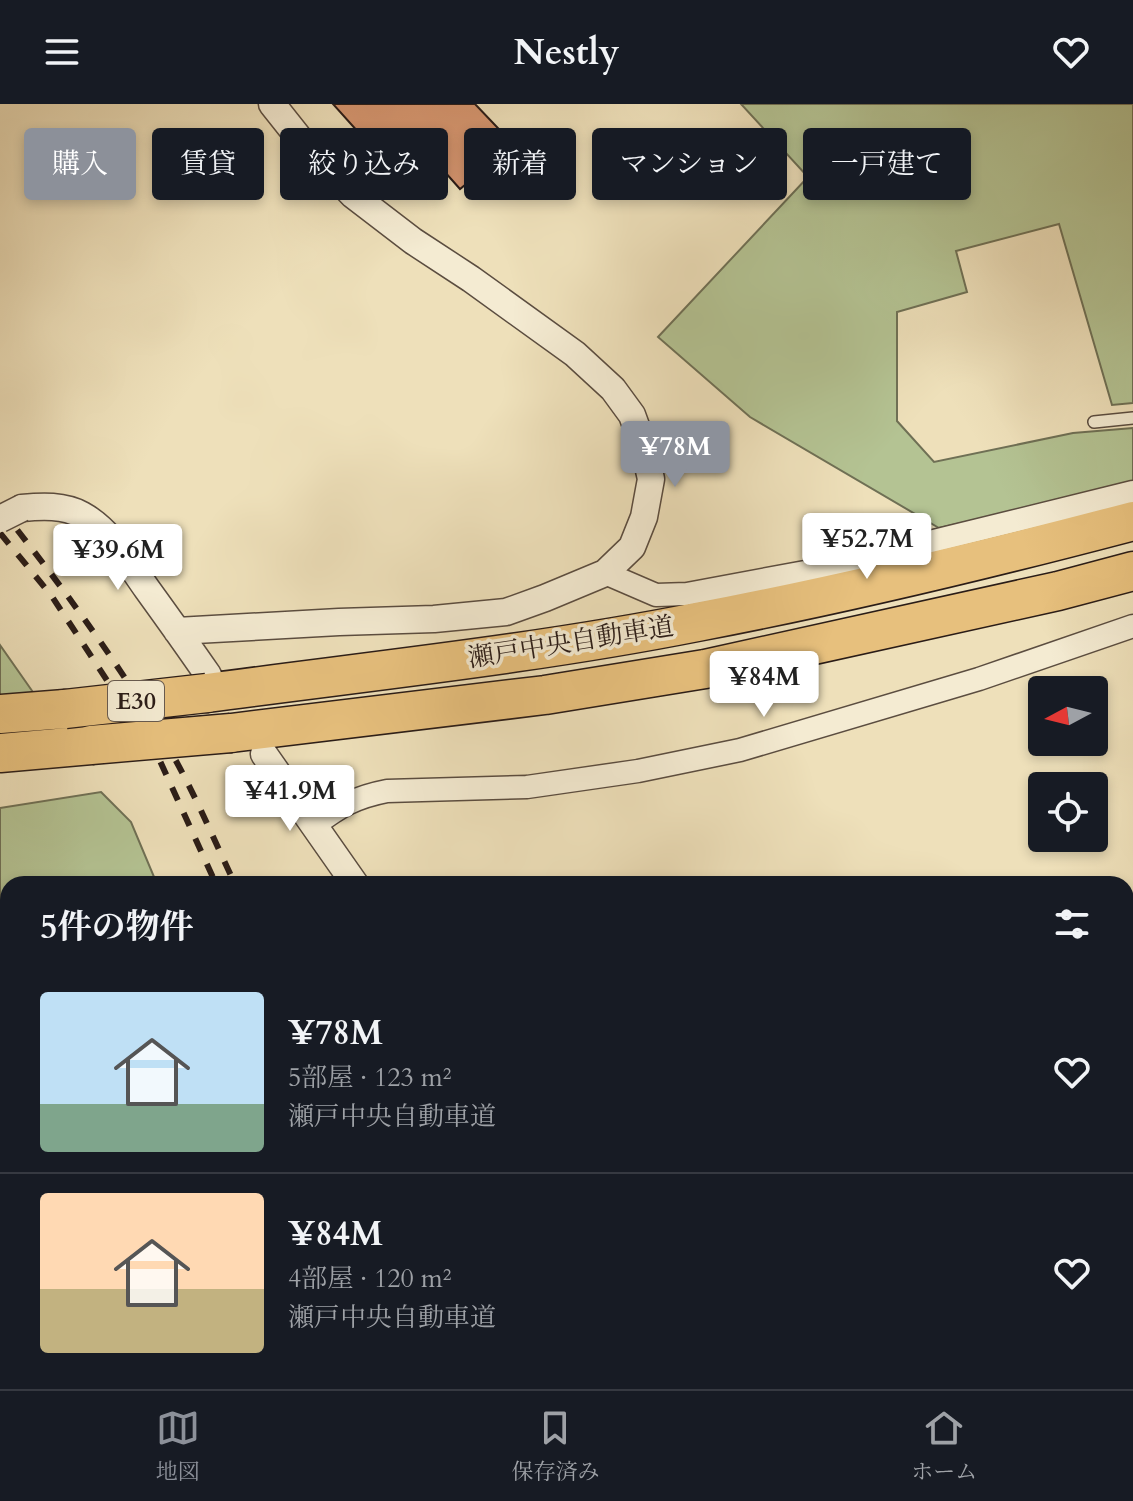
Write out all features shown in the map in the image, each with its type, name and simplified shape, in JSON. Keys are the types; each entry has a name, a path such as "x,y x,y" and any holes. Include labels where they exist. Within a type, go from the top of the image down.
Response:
{"highway":[{"name":"瀬戸中央自動車道","path":"0,714 65,709 208,684 542,648 697,623 854,589 1133,521"},
{"name":"瀬戸中央自動車道","path":"0,753 231,733 545,695 705,669 1029,598 1133,571"}],"street":[{"path":"177,631 434,619 506,612 605,573 632,547 644,517 651,479 632,415 613,389 575,354 413,241 353,195 303,143 272,104"},
{"path":"605,573 656,595 687,594 816,570 1133,492"},
{"path":"11,513 54,507 71,510 102,530 177,631 208,684"},
{"path":"315,825 337,807 377,793 527,787 638,771 740,750 979,679 1133,626"},
{"path":"264,754 350,876"}],"lane":[{"path":"1094,422 1133,418"}],"green space":[{"path":"741,104 1133,104 1133,403 1112,405 1059,224 956,251 967,292 897,312 897,421 934,462 1073,433 1133,428 1133,484 939,528 750,417 658,337 803,182 803,200 971,200 971,128 803,128 803,172 787,154 787,128 763,128"},
{"path":"0,645 35,695 0,697"},
{"path":"101,792 131,822 154,876 0,876 0,808"}],"building":[{"path":"333,104 475,104 498,128 464,128 464,186 460,189 448,175 448,128 355,128"}],"railway":[{"path":"0,508 90,627 152,720 188,784 231,876"},
{"path":"0,533 51,595 160,761 212,876"}]}
